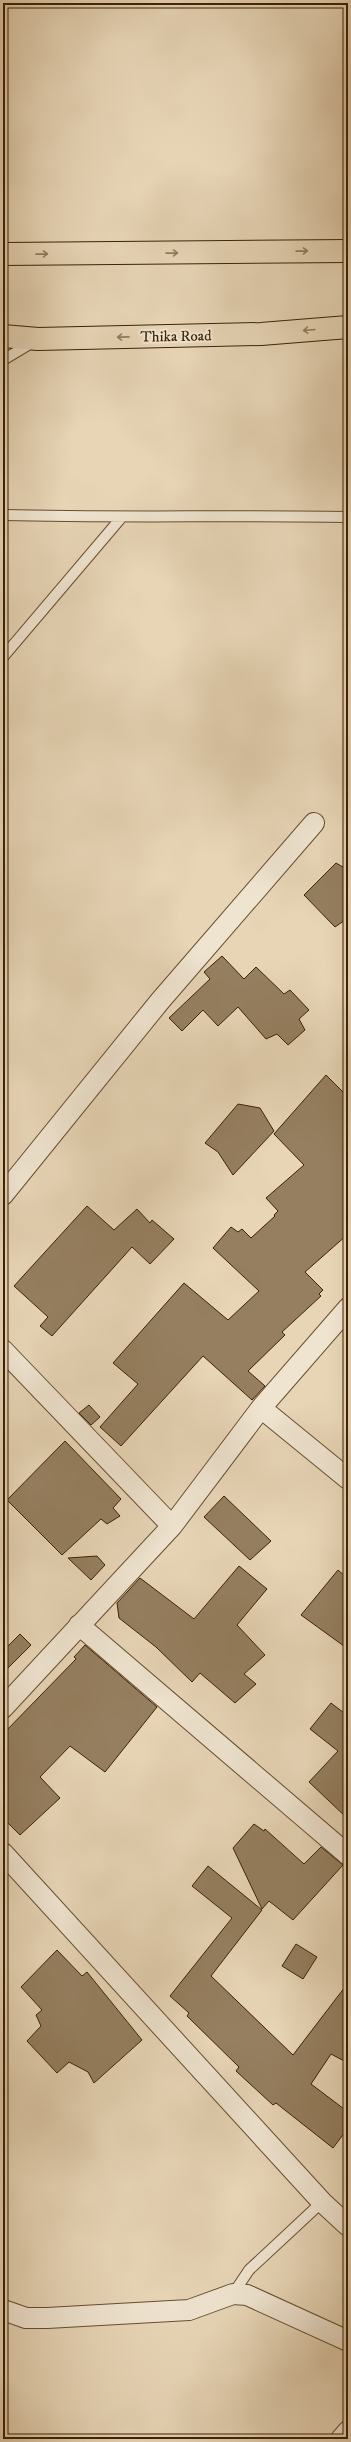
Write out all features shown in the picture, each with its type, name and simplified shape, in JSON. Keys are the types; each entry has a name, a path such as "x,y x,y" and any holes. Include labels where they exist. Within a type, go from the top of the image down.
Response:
{"highway":[{"path":"3,254 348,251"},
{"name":"Thika Road","path":"3,336 38,339 261,334 348,327"}],"street":[{"path":"3,1195 160,1001 314,823"},
{"path":"3,1708 172,1526 261,1408 348,1308"},
{"path":"3,1350 172,1526"},
{"path":"261,1408 348,1479"},
{"path":"79,1625 348,1855"},
{"path":"3,1853 322,2202 348,2226"},
{"path":"3,2310 26,2318 189,2310 233,2294 258,2299 348,2341"},
{"path":"342,2439 348,2431"}],"lane":[{"path":"3,360 38,339"},
{"path":"3,515 121,518 215,515 348,517"},
{"path":"3,657 121,518"},
{"path":"233,2294 249,2270 322,2202"}],"building":[{"path":"336,863 348,870 348,918 335,927 304,895"},
{"path":"222,956 244,979 256,967 284,994 290,990 309,1010 299,1019 305,1030 288,1045 277,1034 266,1039 238,1007 218,1026 203,1010 182,1031 169,1018 210,979 204,972"},
{"path":"326,1075 348,1097 348,1234 305,1272 323,1290 319,1294 321,1296 282,1332 285,1335 248,1371 265,1386 252,1400 203,1356 121,1446 100,1427 138,1384 113,1363 184,1283 228,1320 259,1291 213,1248 231,1227 238,1232 242,1229 251,1238 275,1216 274,1215 278,1211 266,1198 304,1165 274,1134"},
{"path":"238,1104 260,1108 274,1131 233,1175 218,1152 205,1143"},
{"path":"87,1206 114,1230 137,1209 150,1223 152,1220 174,1239 150,1264 132,1247 52,1336 40,1326 48,1317 14,1286"},
{"path":"89,1405 100,1417 91,1425 79,1413"},
{"path":"65,1441 121,1499 113,1508 120,1516 107,1524 101,1519 62,1555 7,1500"},
{"path":"224,1496 271,1541 250,1560 204,1517"},
{"path":"97,1556 105,1565 91,1580 68,1558"},
{"path":"239,1566 267,1589 237,1625 265,1655 244,1674 256,1684 235,1703 200,1673 192,1682 156,1647 119,1618 117,1603 140,1578 194,1619"},
{"path":"338,1570 348,1579 348,1649 301,1615"},
{"path":"20,1634 31,1645 3,1673 3,1651"},
{"path":"85,1645 157,1707 105,1772 70,1746 40,1777 60,1798 20,1835 3,1818 3,1734 76,1659 74,1657"},
{"path":"331,1703 348,1716 348,1819 309,1782 338,1751 310,1729"},
{"path":"254,1824 264,1831 265,1829 304,1864 321,1847 343,1865 293,1920 269,1901 262,1909 233,1848"},
{"path":"208,1866 262,1910 211,1976 293,2055 348,1983 348,2063 331,2054 311,2084 348,2112 348,2128 333,2148 276,2103 273,2105 236,2071 239,2067 187,2016 189,2013 170,1996 232,1918 192,1886"},
{"path":"296,1944 317,1957 303,1979 282,1966"},
{"path":"57,1950 82,1976 87,1972 142,2040 94,2083 88,2072 69,2062 57,2073 27,2041 41,2026 36,2015 42,2010 21,1987"}]}
